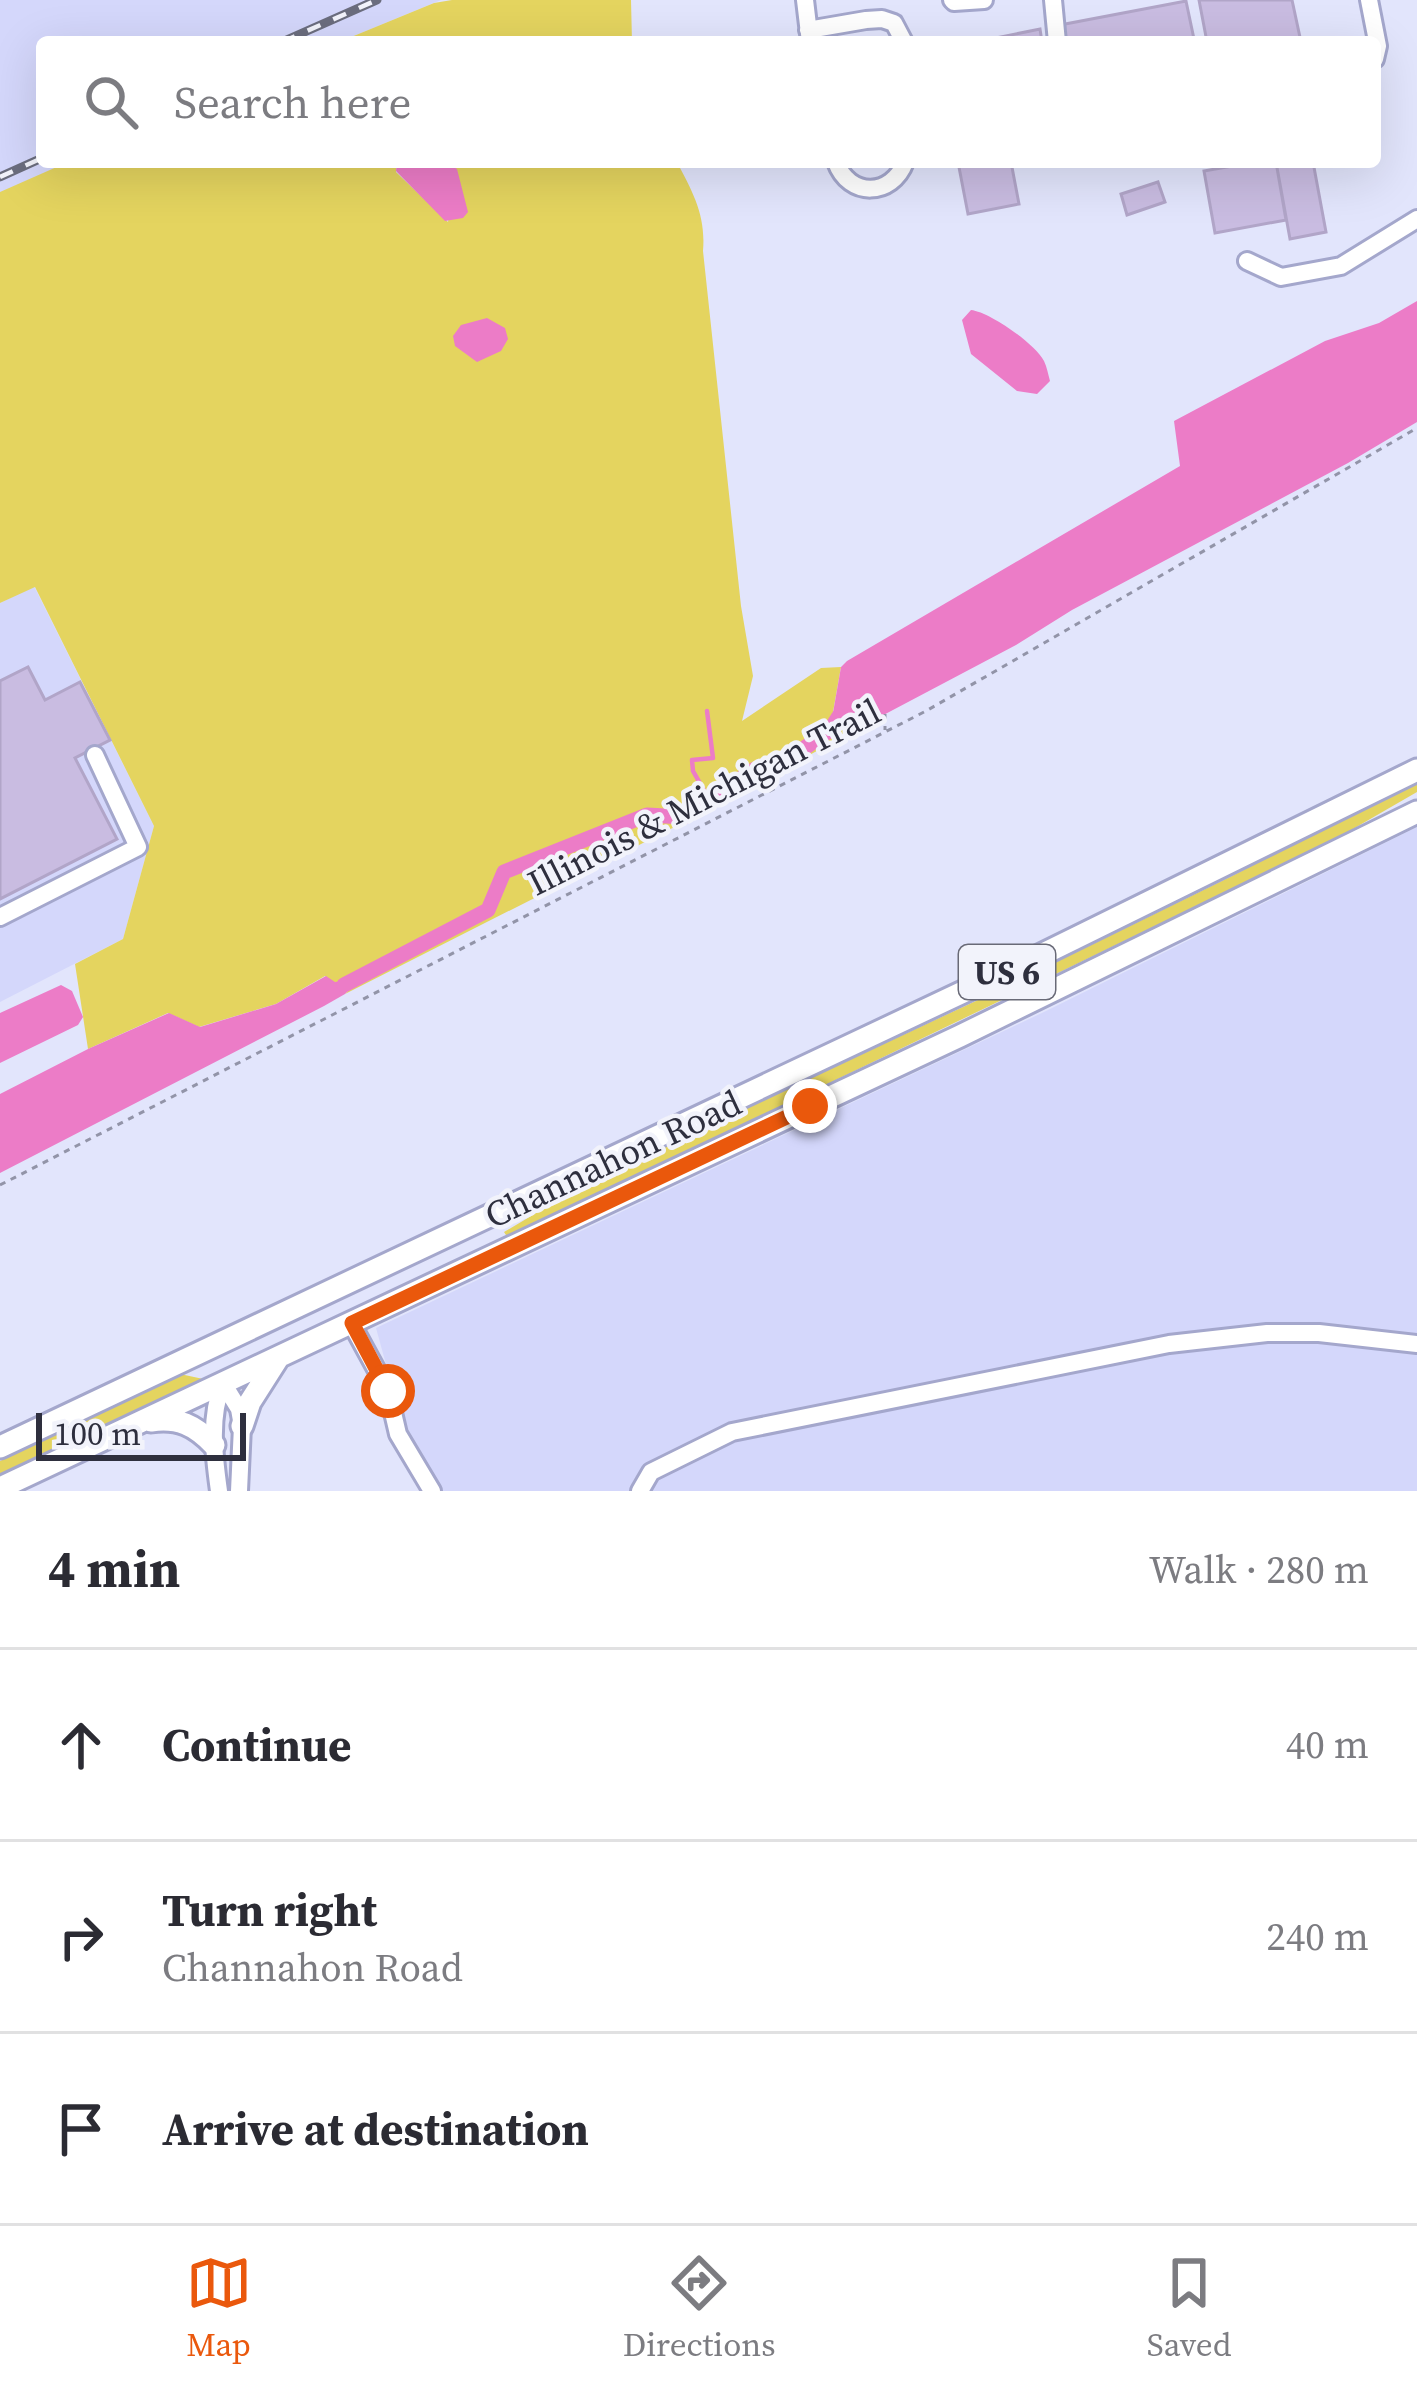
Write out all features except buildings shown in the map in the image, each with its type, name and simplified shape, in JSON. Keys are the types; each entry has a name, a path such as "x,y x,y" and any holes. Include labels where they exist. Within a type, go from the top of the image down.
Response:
{"main road":[{"name":"Channahon Road","path":"0,1447 1035,958 1417,770"},
{"name":"Channahon Road","path":"0,1488 980,1026 1417,812"},
{"path":"180,1363 205,1369 223,1383 262,1324"},
{"path":"242,1426 250,1402 279,1357"},
{"path":"138,1423 168,1419 189,1423 214,1445"}],"street":[{"path":"805,0 809,36 882,19 894,23 901,36"},
{"path":"952,0 983,0"},
{"path":"1053,0 1056,36"},
{"path":"1369,0 1376,36"},
{"path":"838,168 852,185 867,189 881,187 904,168"},
{"path":"1247,261 1281,278 1341,266 1417,219"},
{"path":"0,917 138,847 95,755"},
{"path":"352,1323 388,1391 398,1434 432,1491"},
{"path":"640,1491 652,1472 732,1432 1169,1344 1267,1333 1319,1333 1417,1344"},
{"path":"223,1383 239,1409 242,1426 239,1491"},
{"path":"219,1491 214,1404 223,1383"}],"path":[{"name":"Illinois & Michigan Trail","path":"0,1185 926,711 1417,428"},
{"path":"885,714 885,732"},
{"path":"340,997 349,1004"}],"shaded area":[{"path":"0,0 441,0 354,36 36,36 36,168 56,168 0,193"},
{"path":"631,0 632,36 354,36 434,3"},
{"path":"54,168 396,168 448,222 454,168 680,168 702,226 741,606 753,676 742,721 821,668 841,667 830,729 874,720 345,994 358,980 335,983 325,976 276,1004 199,1027 168,1013 88,1049 75,964 123,939 154,826 35,587 0,603 0,192"},
{"path":"456,168 468,212 463,218 445,221 396,171"},
{"path":"1417,301 1417,422 874,720 830,730 841,667 847,661 1180,466 1174,421 1325,341 1379,323"},
{"path":"971,310 1000,323 1039,354 1050,381 1037,394 1017,391 971,354 962,320"},
{"path":"487,318 505,328 508,339 501,351 477,362 455,346 453,336 461,325"},
{"path":"34,586 154,826 123,939 0,1002 0,603"},
{"path":"1417,781 1417,792 1294,863 508,1238 504,1232 595,1178 978,1000"},
{"path":"1417,827 1417,1491 421,1491 376,1328 1046,1011"},
{"path":"326,976 335,982 359,978 345,994 324,1006 0,1173 0,1094 169,1013 200,1027 276,1004"},
{"path":"61,985 72,991 83,1017 78,1025 0,1063 0,1013"},
{"path":"180,1374 208,1380 0,1474 0,1461"}],"waterway":[{"path":"698,807 705,792 692,760 713,758 707,711"},
{"path":"344,985 488,910 504,872 647,815 684,817 755,769 796,754 830,730 839,716"}],"railway":[{"path":"296,36 377,0"},
{"path":"0,177 36,161"}],"route":[{"path":"388,1391 352,1323 810,1106"}]}
